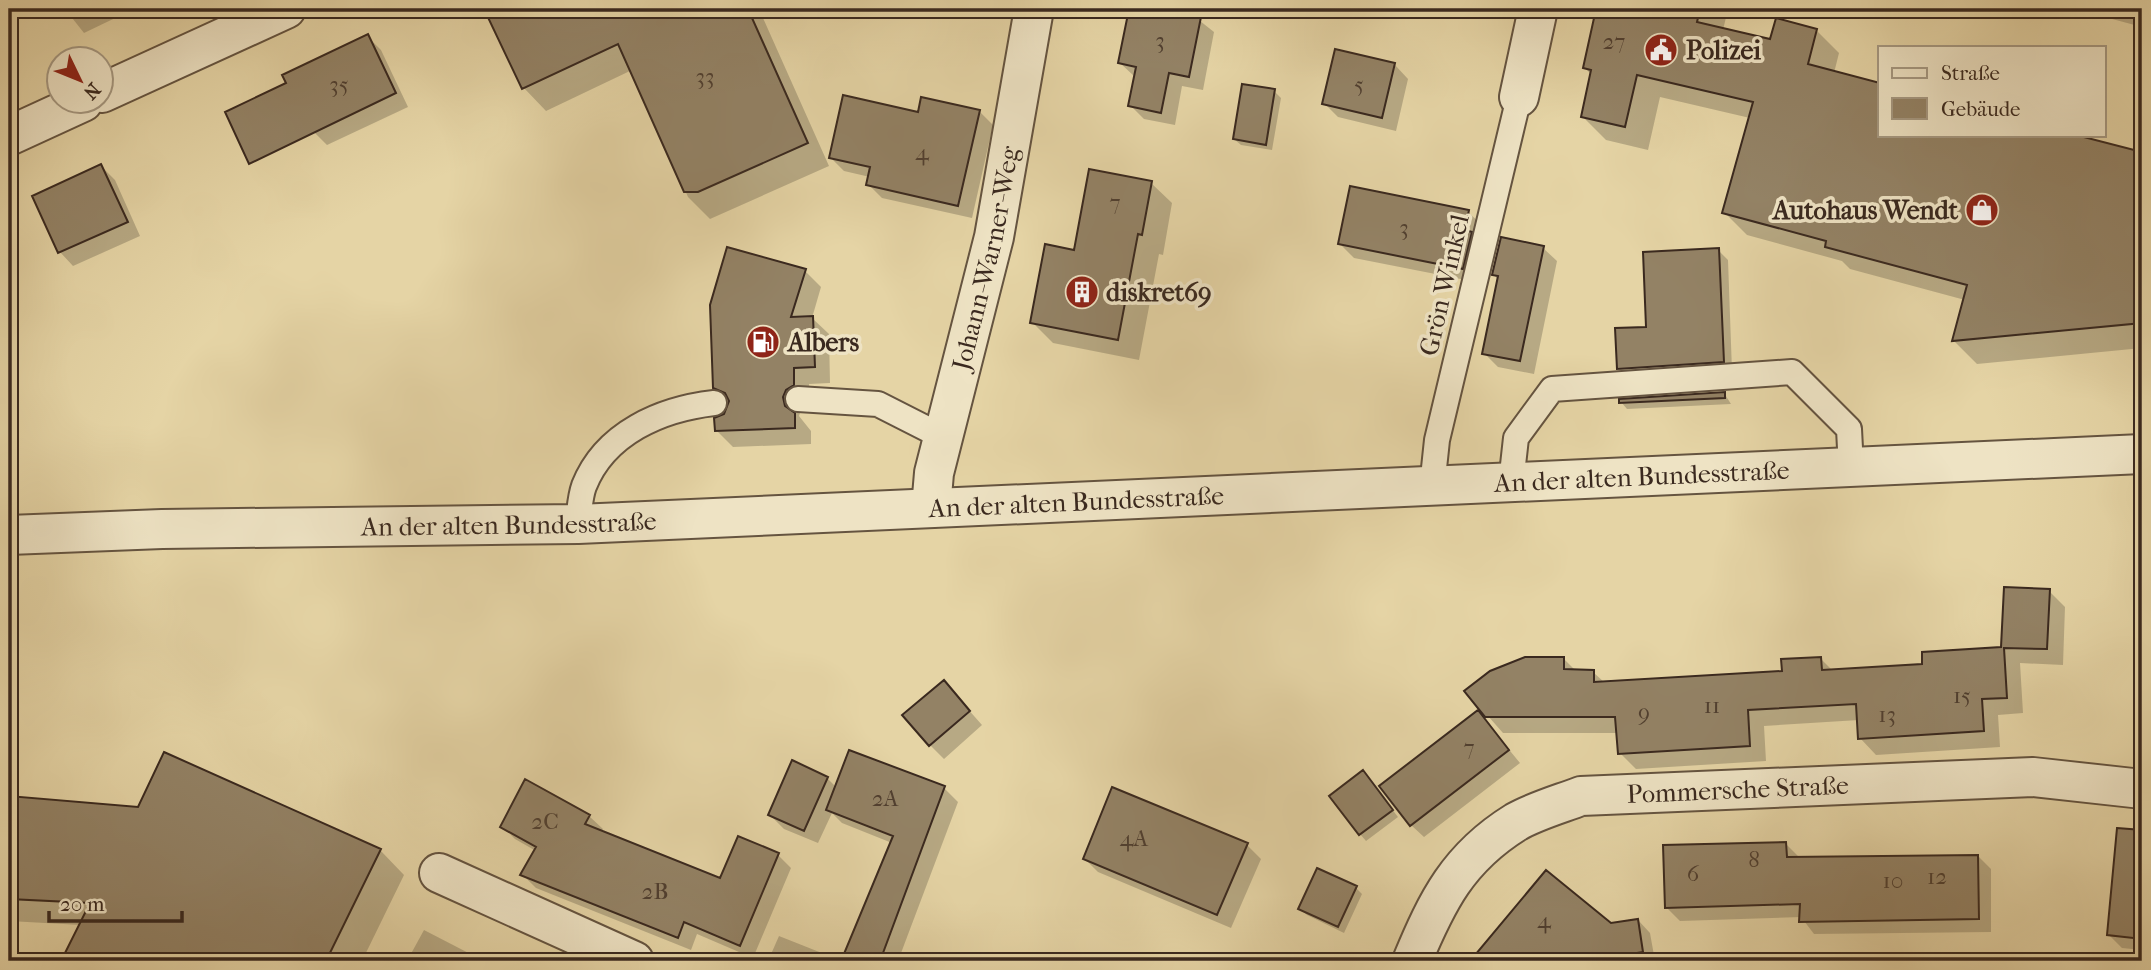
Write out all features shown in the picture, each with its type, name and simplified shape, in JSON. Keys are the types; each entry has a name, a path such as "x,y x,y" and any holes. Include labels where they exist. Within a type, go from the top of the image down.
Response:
{"street":[{"path":"116,87 286,9"},
{"name":"Johann-Warner-Weg","path":"931,508 934,473 993,237 1034,9"},
{"path":"1519,97 1538,9"},
{"path":"9,136 53,116"},
{"name":"An der alten Bundesstraße","path":"9,535 162,529 578,524 2142,454"},
{"name":"Pommersche Straße","path":"1412,961 1430,916 1464,863 1517,822 1581,796 2032,777 2142,789"},
{"path":"439,873 634,961"}],"lane":[{"name":"Grön Winkel","path":"1432,487 1437,440 1519,97"},
{"path":"1511,483 1516,438 1552,390 1792,372 1849,429 1851,468"},
{"path":"797,398 878,404 943,437"},
{"path":"578,524 583,487 602,455 629,429 683,406 714,403"}],"building":[{"path":"484,9 748,9 808,143 698,192 684,192 618,44 522,89"},
{"path":"1129,9 1181,9 1180,12 1201,17 1189,77 1169,73 1161,113 1128,106 1136,67 1118,63"},
{"name":"Autohaus Wendt","path":"1596,9 1700,9 1697,22 1770,39 1776,18 1817,29 1808,64 1878,82 1878,136 2080,136 2142,152 2142,323 1952,341 1967,285 1825,247 1826,241 1722,213 1753,102 1637,75 1625,127 1581,117 1591,70 1583,68"},
{"path":"368,34 396,93 249,164 225,112 286,83 282,75"},
{"path":"1335,49 1395,63 1382,118 1322,104"},
{"path":"1242,84 1275,89 1266,145 1233,139"},
{"path":"843,95 918,112 921,97 980,110 958,206 866,185 870,167 829,158"},
{"path":"101,164 128,222 58,253 32,196"},
{"path":"1089,169 1152,181 1142,235 1138,234 1118,340 1030,323 1045,244 1074,250"},
{"path":"1350,186 1469,210 1465,230 1472,232 1463,269 1338,244"},
{"path":"1501,237 1544,246 1520,361 1482,354 1498,276 1492,275"},
{"path":"727,247 806,269 791,317 813,316 815,367 794,368 794,385 786,390 783,397 785,406 795,413 795,428 715,431 714,418 724,414 729,401 725,393 713,388 710,305"},
{"path":"1719,248 1724,362 1617,369 1615,328 1646,327 1643,252"},
{"path":"1725,392 1725,398 1619,403 1619,399"},
{"path":"2004,587 2050,589 2047,649 2004,648 2007,698 1982,699 1984,731 1858,739 1856,704 1748,710 1750,746 1618,754 1615,717 1485,717 1464,691 1490,671 1525,657 1564,657 1564,669 1594,670 1594,682 1782,671 1781,659 1821,657 1822,670 1922,664 1922,652 2001,647"},
{"path":"944,680 970,711 929,746 902,715"},
{"path":"1478,710 1509,750 1410,826 1379,786"},
{"path":"849,750 945,786 880,961 841,961 893,836 826,810"},
{"path":"164,752 381,849 326,961 61,961 90,903 9,899 9,796 138,807"},
{"path":"792,760 828,777 804,831 768,815"},
{"path":"1363,770 1393,810 1359,835 1329,796"},
{"path":"525,779 590,815 585,824 720,878 738,836 779,853 740,946 684,922 678,938 520,875 536,847 500,827"},
{"path":"1112,787 1248,843 1217,915 1083,859"},
{"path":"2117,828 2142,830 2142,939 2107,935"},
{"path":"1786,842 1787,857 1978,855 1979,919 1799,922 1800,904 1665,908 1663,845"},
{"path":"1317,868 1357,886 1338,927 1298,909"},
{"path":"1546,870 1611,923 1638,919 1643,952 1588,961 1470,961"}],"place":[{"name":"Polizei","path":"1661,50"},
{"name":"Autohaus Wendt","path":"1982,210"},
{"name":"diskret69","path":"1082,292"},
{"name":"Albers","path":"763,342"}]}
